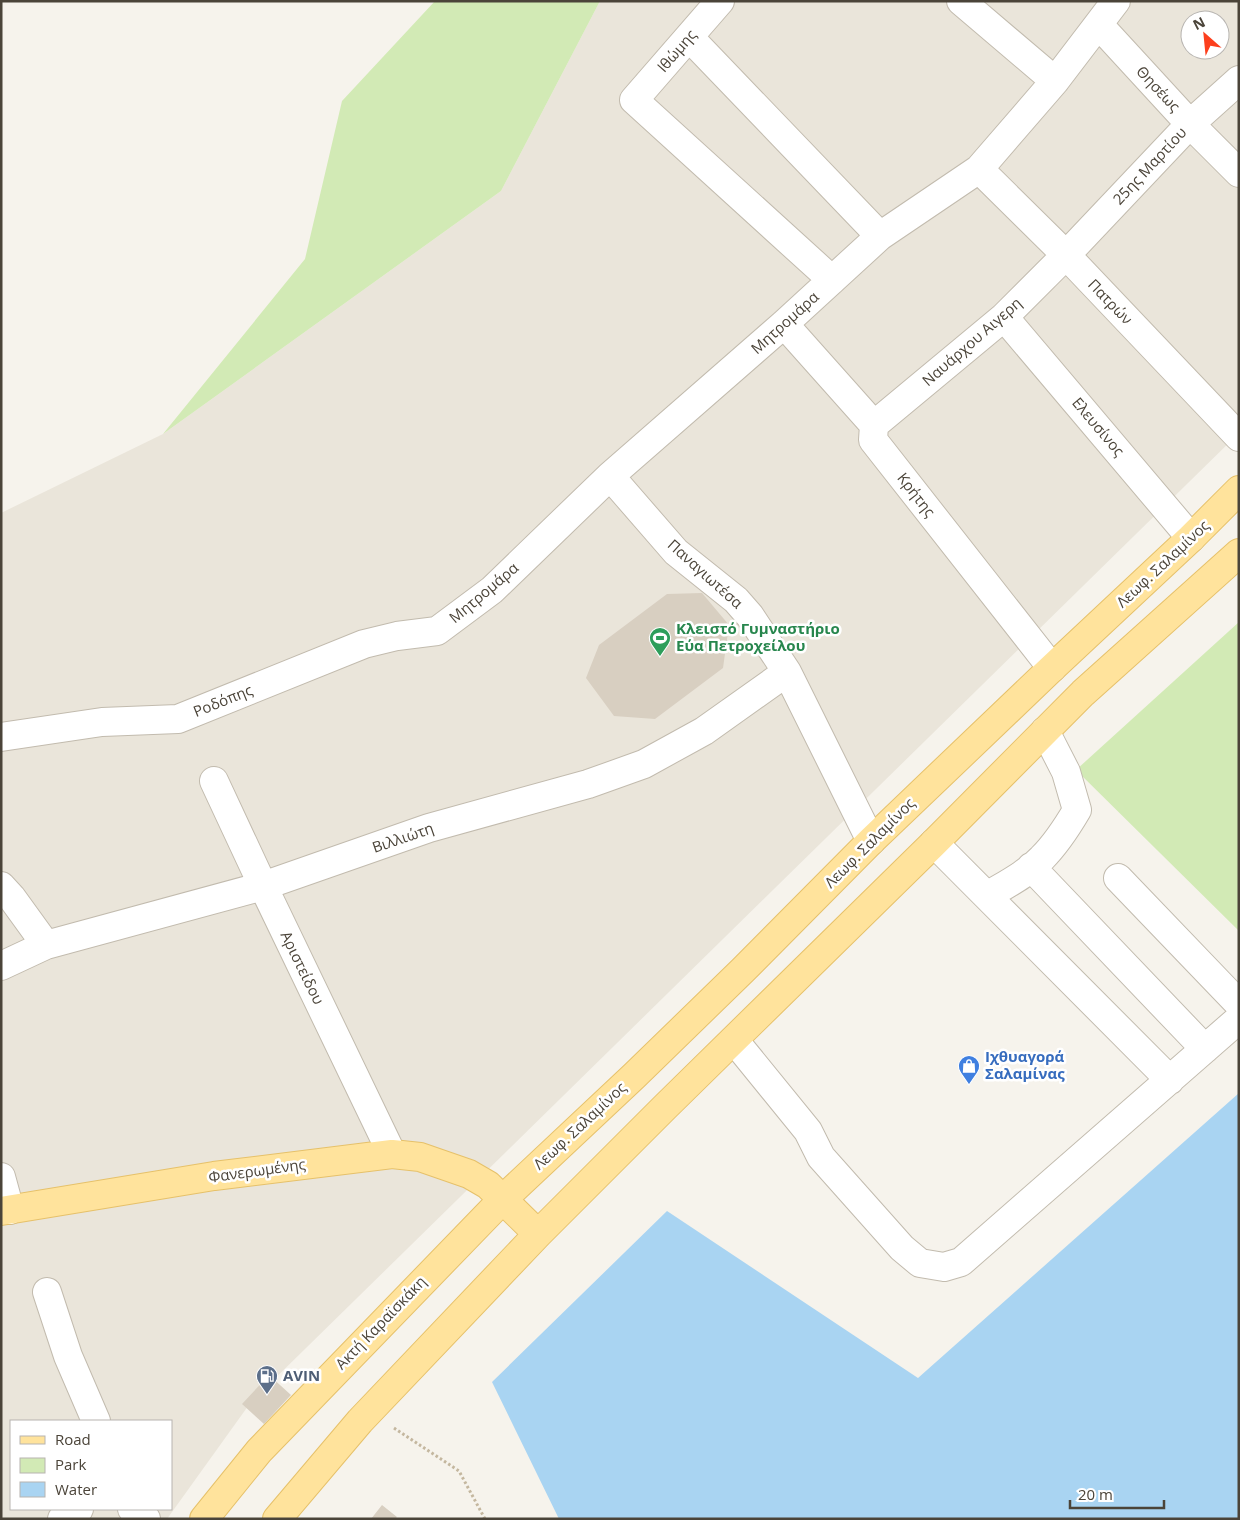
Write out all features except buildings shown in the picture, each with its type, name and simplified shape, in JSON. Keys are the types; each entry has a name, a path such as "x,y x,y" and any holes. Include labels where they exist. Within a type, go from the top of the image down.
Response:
{"main road":[{"name":"Λεωφ. Σαλαμίνος","path":"503,1199 641,1070 871,841 1191,538 1239,490"},
{"path":"277,1519 301,1489 370,1412 538,1234 1083,693 1239,554"},
{"name":"Φανερωμένης","path":"6,1211 214,1176 392,1154 420,1157 451,1167 488,1185 538,1234"},
{"name":"Ακτή Καραϊσκάκη","path":"204,1519 259,1451 503,1199"}],"street":[{"name":"Ιθώμης","path":"720,1 634,100 832,280"},
{"path":"961,1 1055,81"},
{"name":"Μητρομάρα","path":"437,631 492,590 610,476 784,324 880,236 979,169 1055,81 1116,1"},
{"name":"Θησέως","path":"1099,25 1190,124 1239,173"},
{"path":"689,37 880,236"},
{"name":"25ης Μαρτίου","path":"1066,256 1190,124 1239,80"},
{"name":"Πατρών","path":"979,169 1066,256 1239,436"},
{"name":"Ναυάρχου Αιγερη","path":"874,426 1004,318 1066,256"},
{"name":"Ελευσίνος","path":"1004,318 1191,538"},
{"name":"Κρήτης","path":"784,324 874,426 873,440 1052,668"},
{"name":"Παναγιωτέσα","path":"610,476 676,552 736,600 750,616 787,672 871,841"},
{"name":"Ροδόπης","path":"1,737 102,722 178,719 364,644 397,636 437,631"},
{"name":"Βιλλιώτη","path":"1,966 46,945 263,886 430,828 588,784 644,764 704,731 787,672"},
{"path":"987,896 1042,858 1065,830 1077,810 1066,772 1045,731"},
{"name":"Αριστείδου","path":"214,781 392,1154"},
{"path":"934,843 1170,1080"},
{"path":"1031,867 1205,1049"},
{"path":"1118,878 1239,1004"},
{"path":"1,886 46,945"},
{"path":"734,1040 808,1131 821,1157 902,1248 920,1263 944,1267 961,1262 1239,1019"},
{"path":"1,1177 6,1211"},
{"path":"47,1292 68,1356 96,1420"},
{"path":"62,1519 77,1510"},
{"path":"133,1510 146,1519"}],"path":[{"path":"370,1412 459,1471 485,1519"}],"shaded area":[{"path":"600,1 1239,1 1239,433 251,1402 167,1519 1,1519 1,513 163,434 501,191"}],"green space":[{"path":"435,1 600,1 501,191 163,434 305,259 342,101"},
{"path":"1239,622 1239,931 1076,770"}],"water":[{"path":"1239,1093 1239,1519 559,1519 492,1382 667,1211 918,1378"}],"place":[{"name":"Κλειστό Γυμναστήριο Εύα Πετροχείλου","path":"660,657"},
{"name":"Ιχθυαγορά Σαλαμίνας","path":"969,1085"},
{"name":"AVIN","path":"267,1395"}]}
